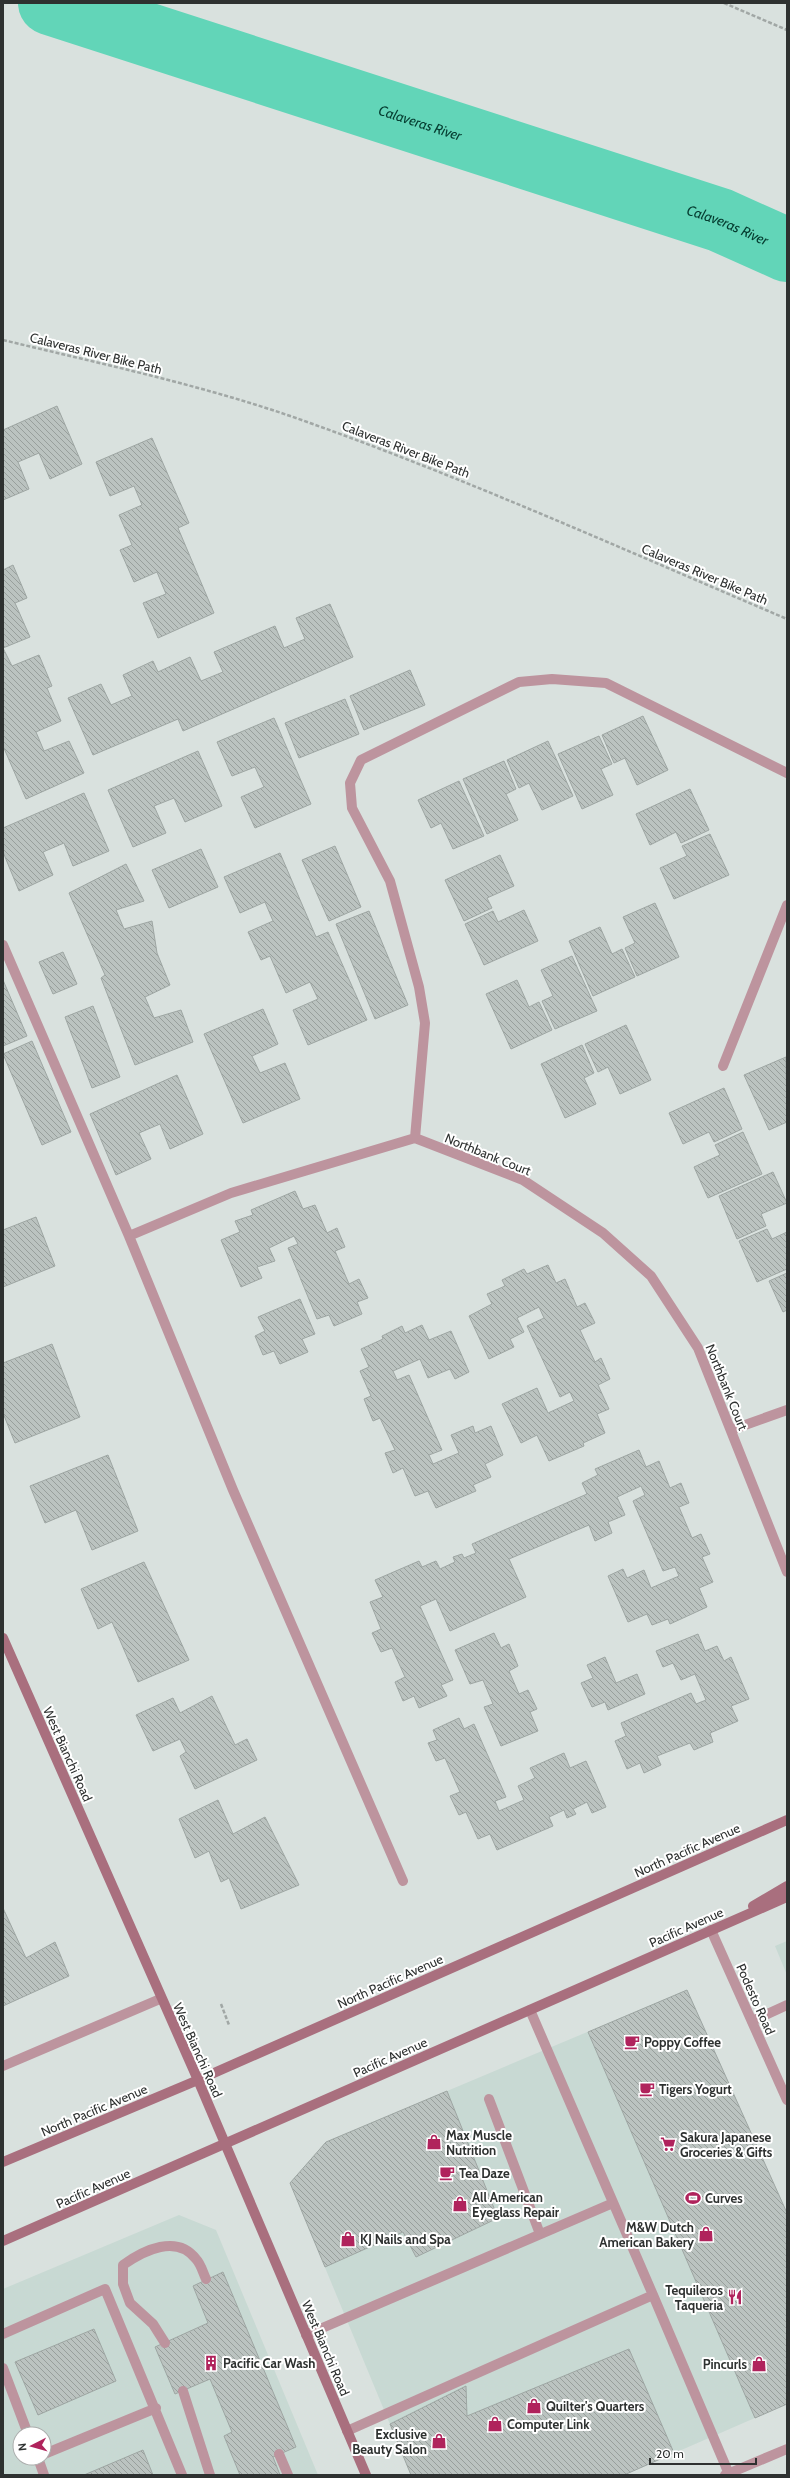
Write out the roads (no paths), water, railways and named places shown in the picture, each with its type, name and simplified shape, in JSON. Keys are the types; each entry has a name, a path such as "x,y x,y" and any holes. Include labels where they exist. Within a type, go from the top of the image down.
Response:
{"main road":[{"name":"West Bianchi Road","path":"3,1638 160,1999 198,2080 366,2475"},
{"name":"North Pacific Avenue","path":"3,2162 198,2080 787,1820"},
{"path":"711,1930 787,1886"},
{"name":"Pacific Avenue","path":"3,2241 787,1897"}],"street":[{"path":"129,1236 231,1193 415,1138 425,1023 419,987 390,881 352,808 350,783 361,760 519,682 552,679 606,683 787,773"},
{"path":"723,1066 787,905"},
{"path":"3,945 129,1236 236,1497 403,1881"},
{"name":"Northbank Court","path":"415,1138 523,1180 603,1233 651,1276 698,1348 787,1572"},
{"path":"731,1430 787,1410"},
{"name":"Podesto Road","path":"711,1930 787,2100"},
{"path":"3,2066 160,1999"},
{"path":"752,2021 787,2005"},
{"path":"530,2010 653,2295 727,2474 787,2449"},
{"path":"489,2099 540,2234"},
{"path":"306,2335 613,2203"},
{"path":"165,2343 153,2324 130,2303 123,2284 123,2265 134,2257 161,2246 181,2246 196,2259 206,2279"},
{"path":"3,2334 105,2289 156,2408 182,2475"},
{"path":"347,2431 653,2295"},
{"path":"3,2368 25,2426"},
{"path":"183,2391 210,2475"},
{"path":"52,2451 156,2408"},
{"path":"279,2454 288,2475"}],"waterway":[{"name":"Calaveras River","path":"50,3 720,220 787,250"}],"place":[{"name":"Poppy Coffee","path":"632,2042"},
{"name":"Tigers Yogurt","path":"647,2089"},
{"name":"Max Muscle Nutrition","path":"434,2142"},
{"name":"Sakura Japanese Groceries & Gifts","path":"668,2144"},
{"name":"Tea Daze","path":"447,2173"},
{"name":"Curves","path":"693,2198"},
{"name":"All American Eyeglass Repair","path":"460,2204"},
{"name":"M&W Dutch American Bakery","path":"706,2234"},
{"name":"KJ Nails and Spa","path":"348,2239"},
{"name":"Tequileros Taqueria","path":"735,2297"},
{"name":"Pacific Car Wash","path":"211,2363"},
{"name":"Pincurls","path":"759,2364"},
{"name":"Quilter's Quarters","path":"534,2406"},
{"name":"Computer Link","path":"495,2424"},
{"name":"Exclusive Beauty Salon","path":"439,2441"}]}
